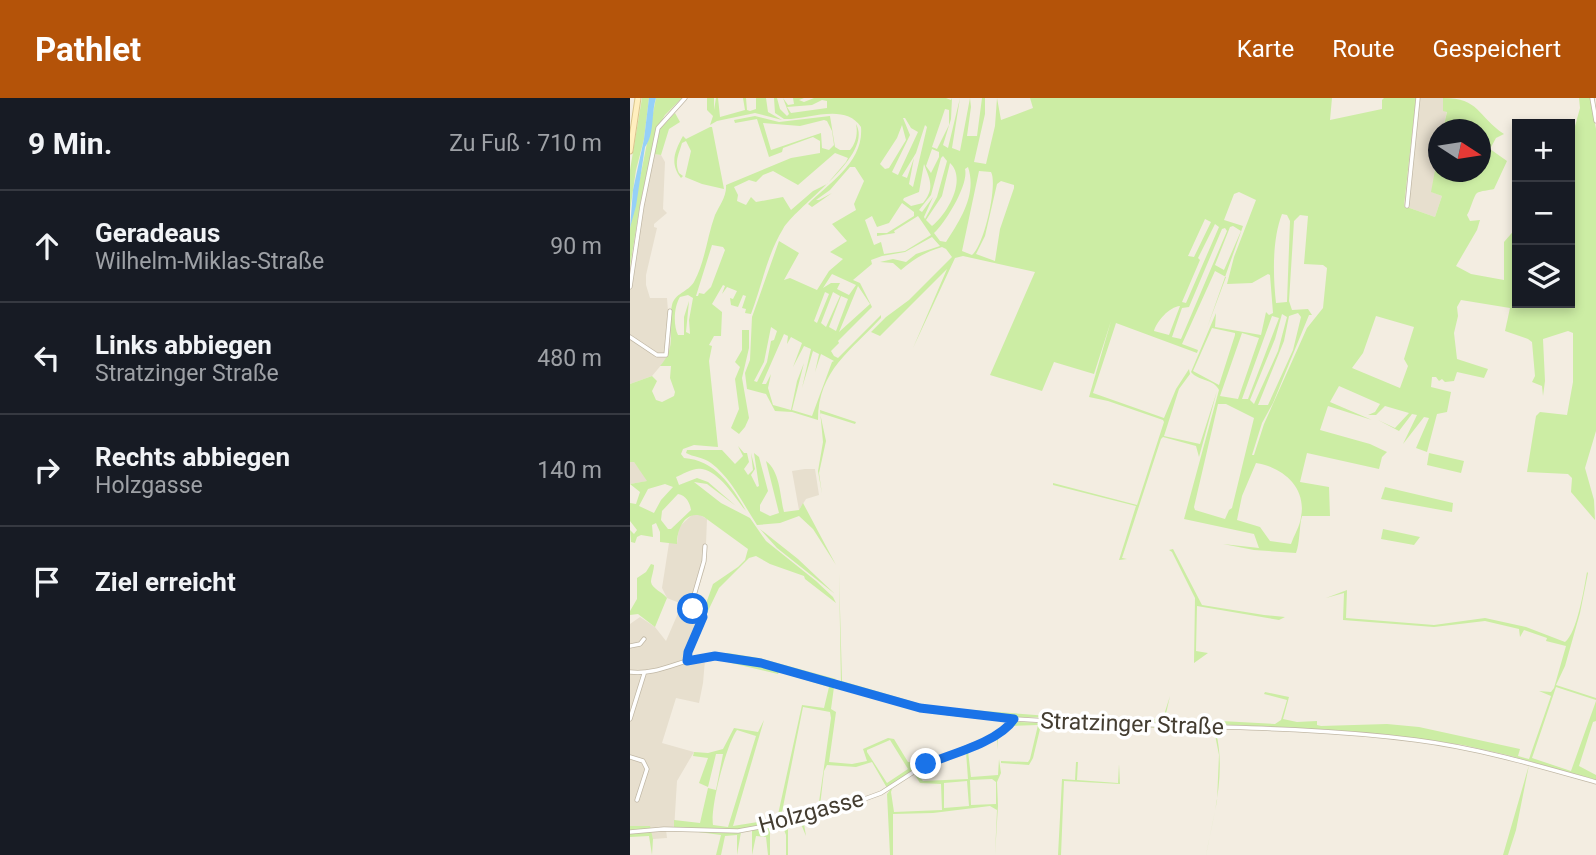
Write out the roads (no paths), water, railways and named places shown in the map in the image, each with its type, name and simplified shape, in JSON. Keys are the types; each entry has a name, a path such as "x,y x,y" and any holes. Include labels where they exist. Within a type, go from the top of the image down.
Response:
{"main road":[{"path":"630,151 638,98"}],"street":[{"path":"630,287 642,206 658,128 685,98"},
{"path":"1406,206 1418,98"},
{"path":"1592,98 1596,121"},
{"path":"630,337 657,355 666,355 670,311"},
{"path":"687,661 688,652 703,617 702,613 691,606 704,561 705,546"},
{"path":"630,646 640,644 644,639"},
{"name":"Stratzinger Straße","path":"630,673 654,673 687,661 715,656 761,663 920,708 1014,719 1380,736 1462,747 1596,782"},
{"path":"630,719 644,674"},
{"name":"Holzgasse","path":"630,832 664,829 738,831 804,819 881,793 926,764 990,738 1009,726 1014,719"},
{"path":"630,757 643,761 647,768 637,800"}],"water":[{"path":"649,98 656,98 652,130 645,147 630,228 633,190"}]}
